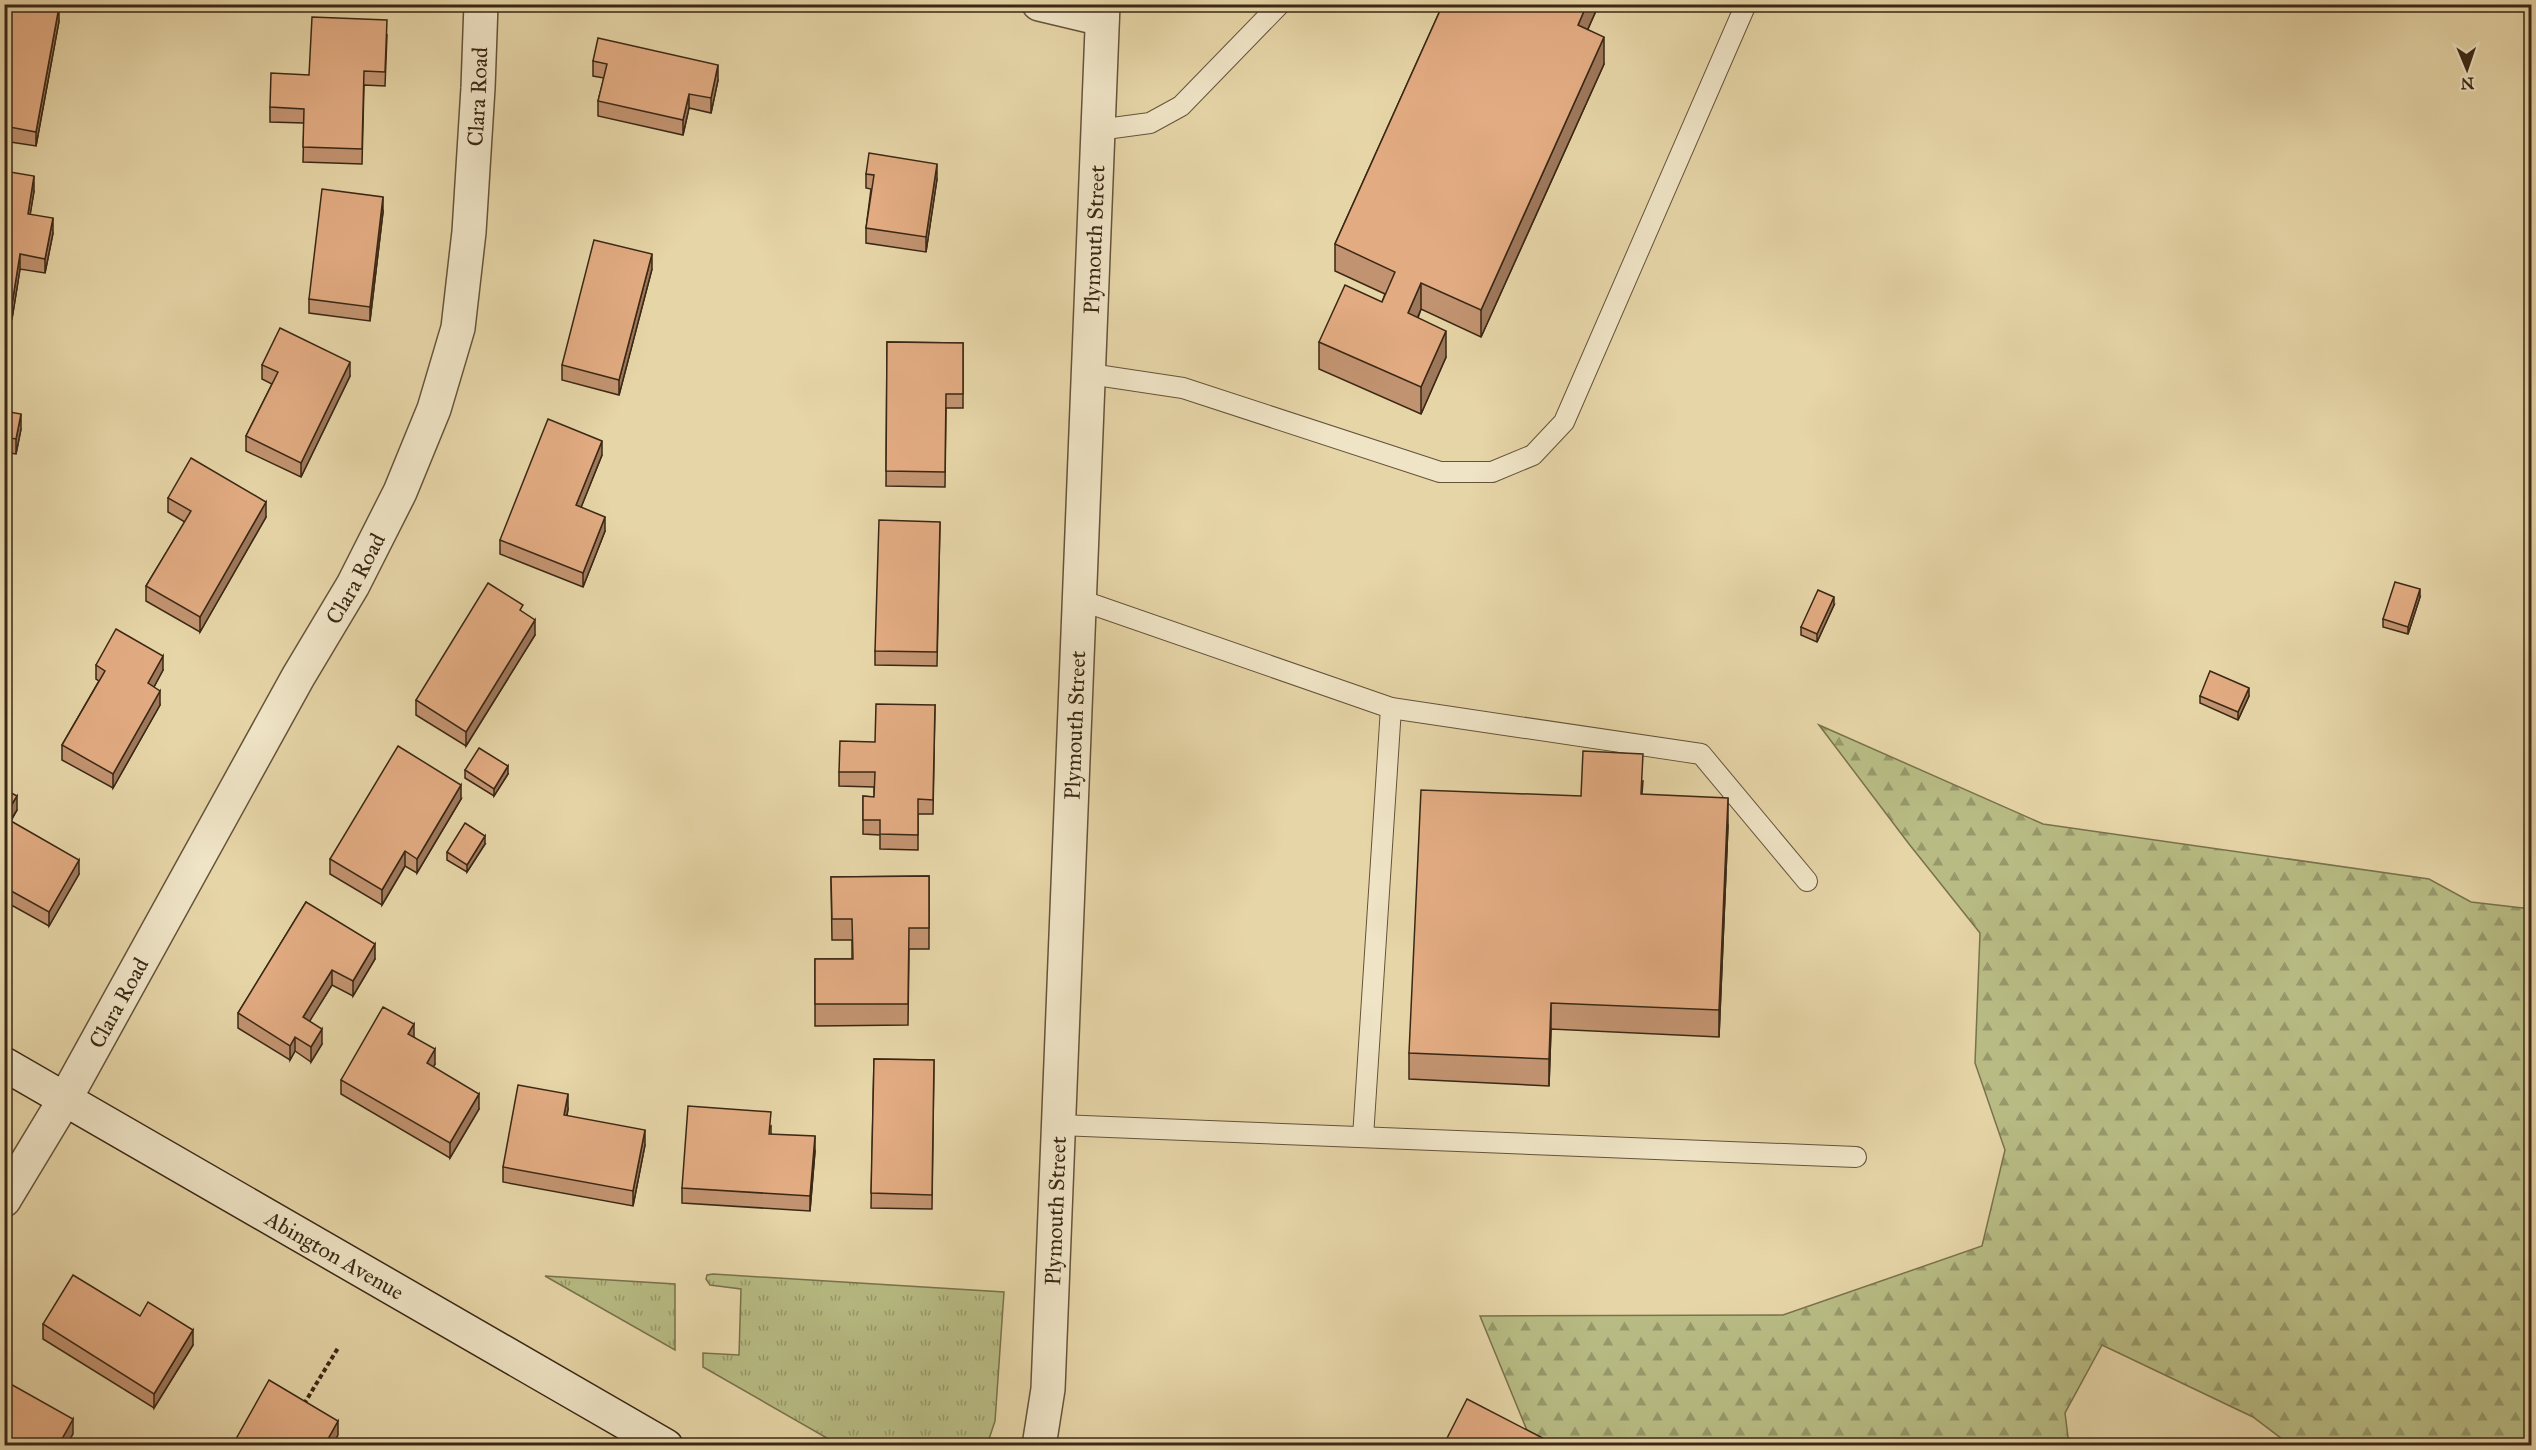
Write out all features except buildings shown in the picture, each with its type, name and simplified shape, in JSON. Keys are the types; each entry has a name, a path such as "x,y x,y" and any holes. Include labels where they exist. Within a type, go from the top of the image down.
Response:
{"street":[{"name":"Clara Road","path":"4,1200 65,1099 298,677 353,585 400,492 435,409 458,328 466,254 478,88 481,4"},
{"path":"1039,4 1102,12"},
{"name":"Plymouth Street","path":"1040,1446 1048,1389 1090,374 1102,12"},
{"name":"Abington Avenue","path":"4,1064 666,1446"}],"lane":[{"path":"1098,130 1150,123 1181,106 1280,4"},
{"path":"1090,374 1183,388 1440,472 1492,472 1533,454 1564,422 1746,4"},
{"path":"1080,600 1392,708 1701,754 1807,881"},
{"path":"1363,1137 1392,708"},
{"path":"1059,1125 1856,1157"}],"path":[{"path":"302,1408 338,1348"}],"green space":[{"path":"1819,725 2043,824 2429,879 2471,902 2531,909 2531,1445 2290,1445 2253,1417 2102,1345 2065,1413 2069,1445 1533,1445 1480,1316 1783,1315 1982,1246 2005,1150 1975,1063 1980,933"},
{"path":"707,1275 1004,1292 995,1421 987,1445 839,1445 703,1367 703,1353 739,1355 741,1289 710,1285 706,1279"},
{"path":"545,1276 675,1284 675,1350"}]}
